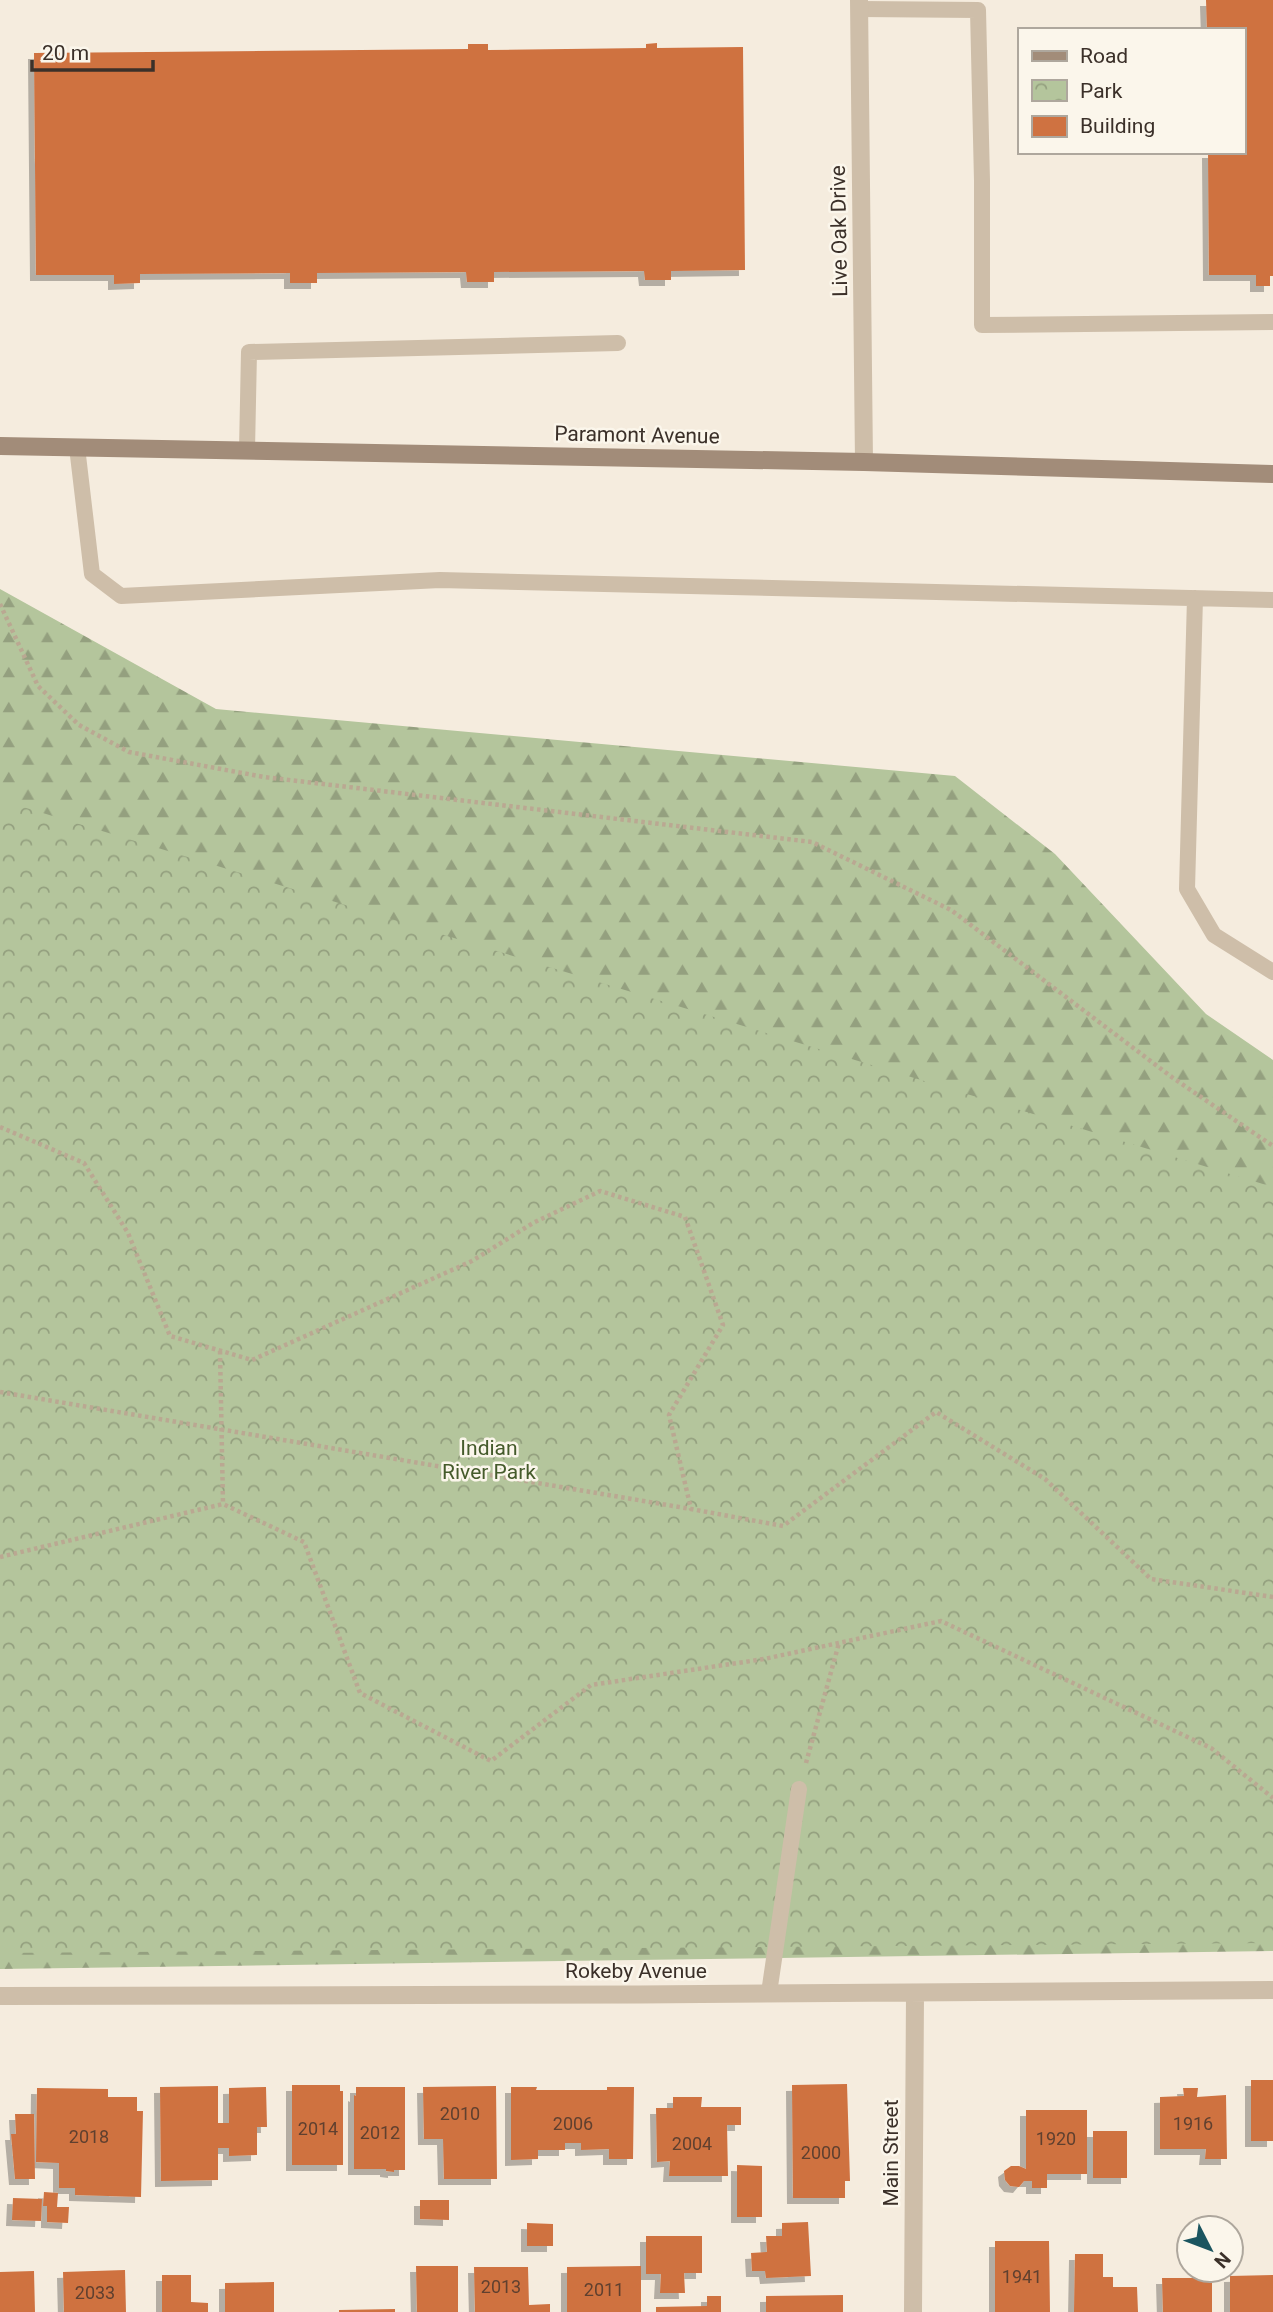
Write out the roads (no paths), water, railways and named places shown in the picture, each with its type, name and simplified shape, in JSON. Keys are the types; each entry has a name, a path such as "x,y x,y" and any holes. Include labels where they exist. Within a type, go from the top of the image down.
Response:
{"street":[{"name":"Live Oak Drive","path":"860,4 864,462"},
{"name":"Paramont Avenue","path":"0,446 864,462 1273,474"},
{"name":"Rokeby Avenue","path":"0,1996 769,1993 915,1995 1273,1990"},
{"name":"Main Street","path":"914,2312 915,1995"}],"lane":[{"path":"860,4 978,5 982,325 1273,322"},
{"path":"247,450 249,352 618,343"},
{"path":"77,447 92,574 121,596 440,580 1273,600"},
{"path":"1195,598 1187,889 1214,935 1273,972"},
{"path":"769,1993 799,1789"}],"park label":[{"name":"Indian River Park","path":"489,1460"}]}
